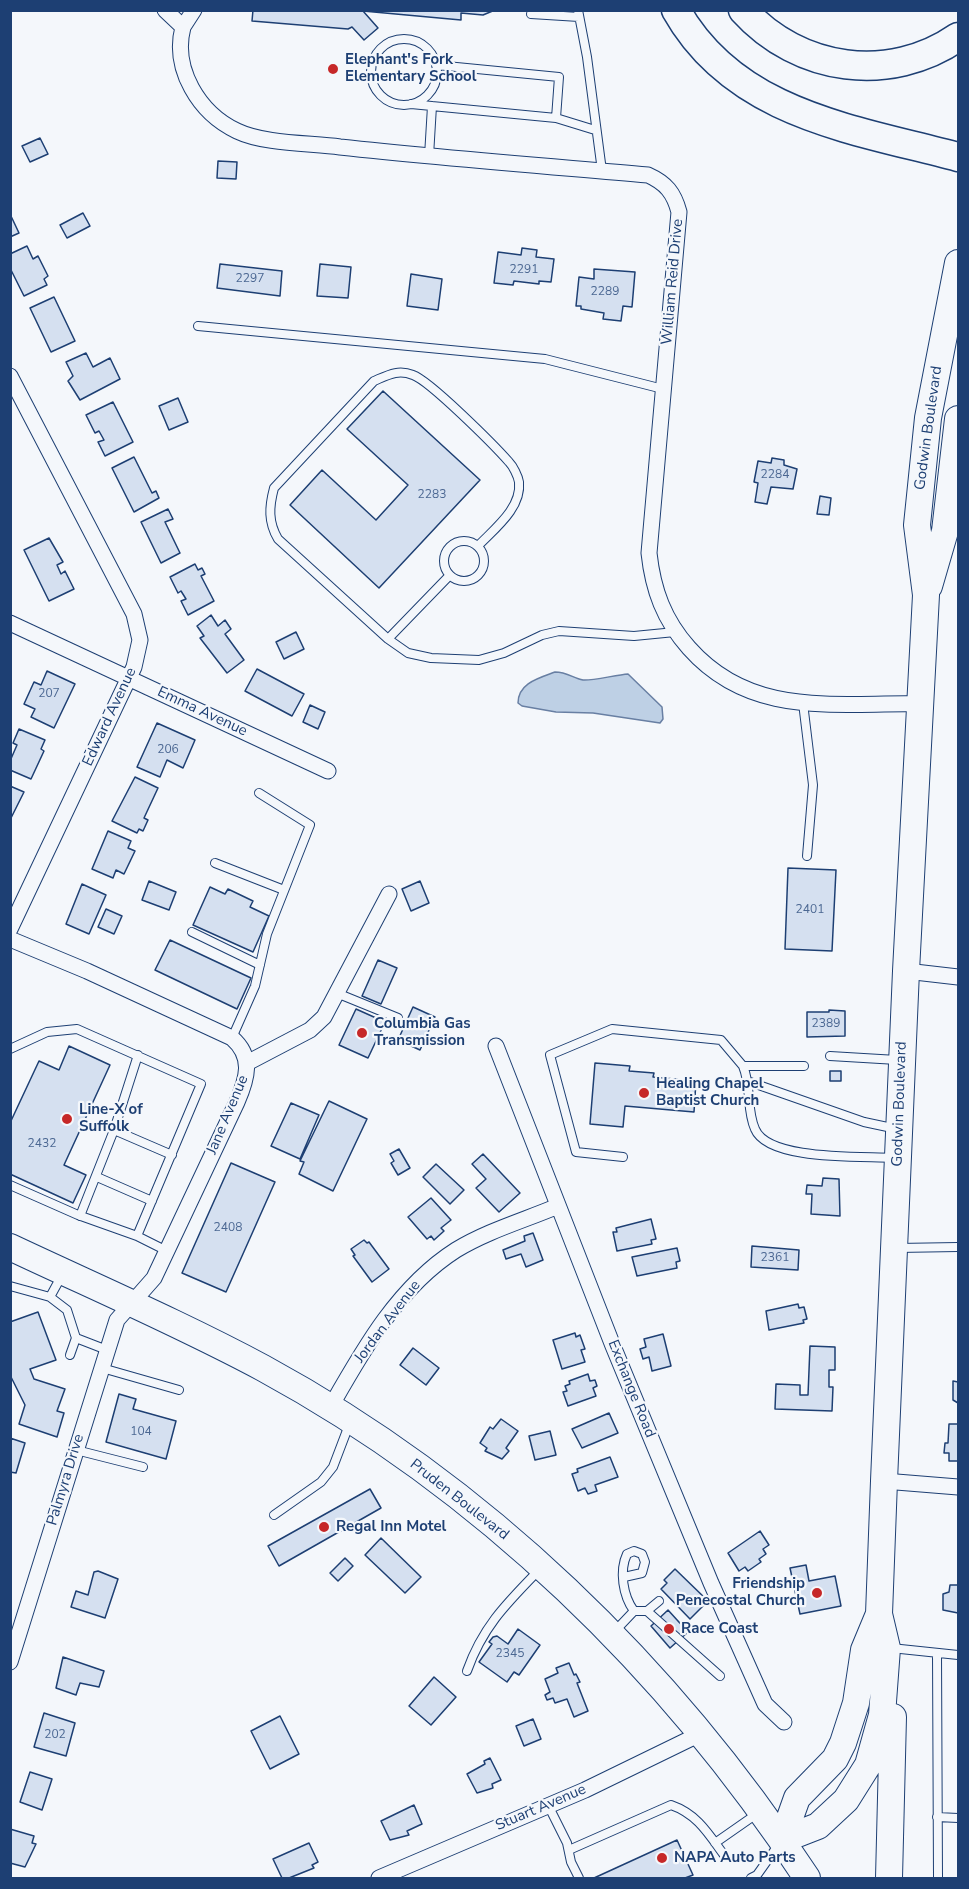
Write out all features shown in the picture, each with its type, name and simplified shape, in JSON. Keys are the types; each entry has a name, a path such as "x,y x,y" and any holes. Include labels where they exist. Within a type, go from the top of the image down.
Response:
{"highway":[{"path":"676,10 683,23 718,63 747,86 776,104 809,118 958,158"},
{"path":"743,10 773,38 796,51 842,65 868,67 900,63 925,55 958,36"}],"main road":[{"name":"Godwin Boulevard","path":"782,1840 818,1826 846,1800 862,1778 880,1728 887,1648 879,1614 884,1481 906,971 926,595 916,525 928,418 958,263"},
{"name":"Godwin Boulevard","path":"926,595 945,531 955,462 958,419"},
{"name":"Pruden Boulevard","path":"10,1247 264,1369 340,1414 426,1473 542,1567 612,1635 700,1734 761,1810 807,1878"},
{"name":"Godwin Boulevard","path":"782,1840 796,1798 835,1759 843,1743 856,1703 864,1650 879,1614"},
{"path":"887,1648 895,1675 889,1878"}],"street":[{"path":"165,10 183,27 194,10"},
{"name":"William Reid Drive","path":"183,27 182,55 192,90 218,120 238,132 257,138 602,171 654,178 669,189 676,200 679,212 649,553 658,599 675,632 698,658 718,676 746,691 803,703 921,704"},
{"name":"Edward Avenue","path":"10,376 134,614 138,628 139,648 129,678 10,929"},
{"name":"Emma Avenue","path":"10,623 328,771"},
{"name":"Jane Avenue","path":"130,1303 144,1292 154,1278 247,1079 247,1063 310,1030 324,1017 339,994 389,894"},
{"path":"10,939 107,980 232,1038 243,1052 247,1063"},
{"path":"906,971 958,977"},
{"name":"Exchange Road","path":"496,1046 613,1346 725,1614 765,1704 784,1722"},
{"name":"Jordan Avenue","path":"340,1414 356,1362 417,1281 436,1263 459,1249 558,1206"},
{"name":"Palmyra Drive","path":"10,1662 117,1320 130,1303"},
{"path":"884,1481 958,1487"},
{"name":"Stuart Avenue","path":"379,1878 650,1761 700,1734"}],"lane":[{"path":"531,14 578,14 587,57 602,171"},
{"path":"411,104 420,100 434,86 436,65 426,47 407,39 387,43 373,58 371,79 375,89 390,102 556,118 595,130"},
{"path":"436,65 560,77 556,118"},
{"path":"429,156 432,106"},
{"path":"198,326 536,358 663,389"},
{"path":"478,546 508,515 518,498 519,481 511,464 431,387 414,375 395,372 374,381 274,488 270,504 271,526 278,539 388,639 408,653 431,658 479,660 504,653 542,635 559,631 634,636 675,632"},
{"path":"465,540 478,546 484,563 478,574 461,580 450,575 444,563 444,556 452,544 465,540"},
{"path":"388,639 450,575"},
{"path":"803,703 813,785 807,856"},
{"path":"232,1038 255,986 267,934 310,825 259,793"},
{"path":"215,863 284,890"},
{"path":"192,932 260,965"},
{"path":"339,994 398,1018"},
{"path":"10,1049 47,1032 77,1029 201,1084 136,1236"},
{"path":"623,1157 576,1152 550,1055 612,1029 721,1040 743,1066 750,1082 751,1116 755,1130 762,1140 776,1148 794,1152 898,1159"},
{"path":"80,1216 114,1130 138,1055"},
{"path":"830,1056 902,1060"},
{"path":"743,1066 804,1066"},
{"path":"750,1082 855,1119 899,1130"},
{"path":"114,1130 172,1155"},
{"path":"97,1177 152,1201"},
{"path":"10,1185 80,1216 136,1236 167,1251"},
{"path":"894,1248 958,1246"},
{"path":"50,1297 63,1272"},
{"path":"10,1286 50,1297 67,1310 76,1338 70,1355"},
{"path":"76,1338 107,1350"},
{"path":"102,1368 179,1390"},
{"path":"274,1515 321,1482 333,1467 340,1414"},
{"path":"76,1450 143,1467"},
{"path":"467,1671 475,1647 488,1625 542,1567"},
{"path":"624,1577 626,1600 634,1611"},
{"path":"612,1635 634,1611 647,1611 659,1601"},
{"path":"647,1611 720,1676"},
{"path":"887,1648 958,1655"},
{"path":"937,1653 938,1878"},
{"path":"548,1804 579,1878"},
{"path":"569,1850 671,1805 687,1810 702,1824 724,1855"},
{"path":"715,1843 761,1810"},
{"path":"938,1817 958,1818"},
{"path":"752,1878 757,1875 782,1840"}],"water":[{"path":"555,672 583,680 628,674 662,707 663,719 660,723 593,713 556,712 522,706 518,703 525,686"}],"building":[{"path":"253,10 495,10 483,15 461,13 461,20 363,11 378,28 364,40 352,27 348,29 252,21"},
{"path":"40,138 48,154 30,162 22,146"},
{"path":"218,161 237,162 236,179 217,178"},
{"path":"83,213 90,226 67,238 60,225"},
{"path":"10,214 19,233 10,237"},
{"path":"27,246 33,259 38,256 48,276 44,279 47,285 24,296 10,268 10,254"},
{"path":"522,248 537,250 536,257 554,259 551,282 539,281 539,284 514,281 513,285 494,283 498,252 521,255"},
{"path":"220,264 282,271 280,296 217,288"},
{"path":"320,264 351,267 348,298 317,296"},
{"path":"594,269 635,272 632,307 623,306 621,321 603,319 604,313 576,306 579,277 594,279"},
{"path":"411,274 442,279 438,310 407,306"},
{"path":"54,297 75,341 51,352 30,308"},
{"path":"86,353 93,367 110,358 120,379 80,400 68,381 73,376 66,362"},
{"path":"383,391 480,480 379,588 290,505 322,470 376,520 408,485 347,429"},
{"path":"178,398 188,422 169,430 159,406"},
{"path":"113,402 133,442 105,456 98,442 104,440 99,431 95,433 86,415"},
{"path":"134,457 152,493 156,491 159,498 134,512 112,468"},
{"path":"772,458 784,460 784,465 797,469 793,489 771,487 767,504 755,502 758,483 754,482 758,461 771,463"},
{"path":"820,496 831,498 829,515 817,514"},
{"path":"168,509 173,519 165,522 180,553 161,563 141,522"},
{"path":"49,538 63,562 57,565 61,574 65,571 74,589 49,601 24,550"},
{"path":"195,564 198,570 202,568 205,574 201,576 214,601 188,615 181,601 186,599 181,591 178,593 170,577"},
{"path":"211,615 218,626 225,620 231,629 225,634 244,660 227,673 200,638 204,636 197,626"},
{"path":"296,632 304,649 284,659 276,642"},
{"path":"257,669 304,694 292,716 245,691"},
{"path":"47,671 75,684 54,728 31,717 35,709 24,704 34,682 41,685"},
{"path":"310,705 325,712 318,729 303,722"},
{"path":"157,723 195,740 183,768 167,760 160,777 137,767"},
{"path":"19,729 45,740 41,749 44,751 31,779 10,770 10,761 17,745 13,743"},
{"path":"135,777 158,788 144,818 148,820 143,831 139,829 137,833 112,821"},
{"path":"10,786 24,792 10,820"},
{"path":"108,831 131,841 128,848 135,851 124,874 116,870 113,878 92,869"},
{"path":"788,868 836,870 832,951 785,949"},
{"path":"149,881 176,892 169,910 142,900"},
{"path":"420,881 429,903 411,911 402,889"},
{"path":"82,884 106,895 89,934 66,924"},
{"path":"210,887 225,894 228,889 253,901 250,907 269,916 253,952 193,925"},
{"path":"106,909 122,916 114,934 98,927"},
{"path":"170,940 251,978 237,1009 155,970"},
{"path":"378,960 397,968 381,1004 362,996"},
{"path":"413,1007 435,1017 420,1050 398,1040"},
{"name":"Columbia Gas Transmission","path":"356,1009 385,1022 368,1058 339,1045"},
{"path":"829,1010 845,1011 845,1036 807,1037 807,1012 829,1012"},
{"path":"69,1046 110,1065 64,1165 86,1175 73,1203 10,1174 10,1123 39,1061 59,1070"},
{"name":"Healing Chapel Baptist Church","path":"595,1063 630,1066 629,1071 654,1073 653,1077 696,1081 694,1112 625,1106 623,1127 590,1124"},
{"path":"830,1071 841,1071 841,1081 830,1081"},
{"path":"329,1101 367,1119 333,1191 299,1174 304,1162 300,1161"},
{"path":"291,1103 319,1115 300,1159 271,1146"},
{"path":"399,1149 410,1168 398,1175 391,1163 394,1161 390,1154"},
{"path":"483,1154 520,1193 499,1212 476,1188 486,1179 472,1164"},
{"path":"231,1163 275,1182 226,1292 182,1273"},
{"path":"436,1164 464,1190 450,1204 423,1177"},
{"path":"823,1178 839,1179 840,1216 811,1214 812,1194 806,1194 807,1185 822,1186"},
{"path":"431,1198 451,1220 441,1228 444,1231 434,1240 431,1236 427,1239 408,1217"},
{"path":"651,1219 656,1239 651,1240 652,1244 617,1251 613,1232 617,1232 616,1228"},
{"path":"533,1233 543,1260 526,1267 521,1254 506,1259 503,1250 525,1241 524,1236"},
{"path":"364,1240 369,1242 389,1269 372,1282 353,1256 355,1255 351,1249"},
{"path":"752,1246 799,1250 798,1270 751,1267"},
{"path":"677,1248 680,1261 676,1262 677,1268 637,1276 632,1257"},
{"path":"798,1304 799,1308 804,1307 807,1319 803,1320 804,1323 769,1330 766,1311"},
{"path":"38,1312 56,1360 30,1369 34,1379 65,1389 57,1411 64,1413 57,1437 19,1424 25,1405 10,1375 10,1322"},
{"path":"575,1333 576,1337 580,1335 585,1349 581,1350 585,1362 562,1369 553,1340"},
{"path":"663,1334 671,1366 652,1371 649,1357 643,1359 640,1349 646,1347 644,1339"},
{"path":"810,1346 835,1347 835,1370 829,1370 829,1387 833,1387 832,1411 775,1409 776,1384 800,1385 800,1395 808,1395"},
{"path":"413,1348 439,1368 426,1385 400,1365"},
{"path":"588,1374 590,1381 595,1380 597,1386 593,1388 596,1396 568,1406 563,1392 567,1391 565,1386 570,1384 569,1381"},
{"path":"953,1381 958,1382 958,1403 953,1400"},
{"path":"119,1394 136,1399 133,1409 176,1421 166,1459 106,1442"},
{"path":"609,1413 618,1433 582,1448 572,1429"},
{"path":"501,1419 518,1431 506,1448 509,1451 502,1459 485,1451 487,1448 480,1443 490,1427 493,1429"},
{"path":"949,1424 958,1424 958,1461 949,1461 949,1453 944,1453 945,1443 948,1443"},
{"path":"550,1431 556,1455 535,1460 529,1436"},
{"path":"10,1438 25,1443 16,1473 10,1472"},
{"path":"610,1457 618,1477 595,1485 597,1491 588,1494 585,1488 578,1491 572,1474 578,1472 577,1469"},
{"name":"Regal Inn Motel","path":"370,1489 381,1508 279,1566 268,1546"},
{"path":"760,1531 769,1545 763,1549 766,1554 759,1559 761,1562 748,1571 745,1567 739,1571 728,1553"},
{"path":"381,1538 421,1577 405,1593 365,1555"},
{"path":"345,1558 353,1566 338,1581 330,1573"},
{"name":"Friendship Penecostal Church","path":"806,1565 809,1581 835,1576 841,1606 800,1614 790,1568"},
{"path":"675,1569 708,1601 690,1619 661,1589 667,1583 664,1580"},
{"path":"98,1571 118,1579 105,1618 71,1607 76,1591 88,1595 94,1572"},
{"path":"950,1585 958,1585 958,1613 943,1610 943,1594 949,1592"},
{"name":"Race Coast","path":"668,1610 688,1632 670,1648 651,1626"},
{"path":"518,1629 540,1645 519,1675 514,1672 507,1682 479,1662 492,1644 489,1642 493,1637 497,1636 508,1644"},
{"path":"63,1657 104,1671 99,1687 80,1683 76,1695 56,1688"},
{"path":"569,1663 580,1682 577,1683 588,1711 574,1717 567,1699 555,1703 553,1698 547,1700 545,1695 550,1692 545,1679 558,1673 556,1668"},
{"path":"434,1677 456,1697 431,1725 409,1706"},
{"path":"44,1713 75,1723 66,1756 34,1747"},
{"path":"280,1716 299,1754 270,1769 251,1731"},
{"path":"533,1719 541,1739 524,1746 516,1726"},
{"path":"490,1758 501,1780 492,1784 493,1788 477,1793 467,1774 485,1764 484,1761"},
{"path":"30,1772 52,1779 42,1810 20,1802"},
{"path":"414,1805 422,1824 407,1831 409,1835 390,1840 381,1821"},
{"path":"10,1829 34,1836 32,1843 36,1844 25,1867 10,1863"},
{"name":"NAPA Auto Parts","path":"677,1840 693,1875 685,1878 594,1878"},
{"path":"309,1843 318,1862 312,1865 314,1868 289,1878 282,1878 273,1859"}],"place":[{"name":"Elephant's Fork Elementary School","path":"333,69"},
{"name":"Columbia Gas Transmission","path":"362,1033"},
{"name":"Healing Chapel Baptist Church","path":"644,1093"},
{"name":"Line-X of Suffolk","path":"67,1119"},
{"name":"Regal Inn Motel","path":"324,1527"},
{"name":"Friendship Penecostal Church","path":"817,1593"},
{"name":"Race Coast","path":"669,1629"},
{"name":"NAPA Auto Parts","path":"662,1858"}]}
